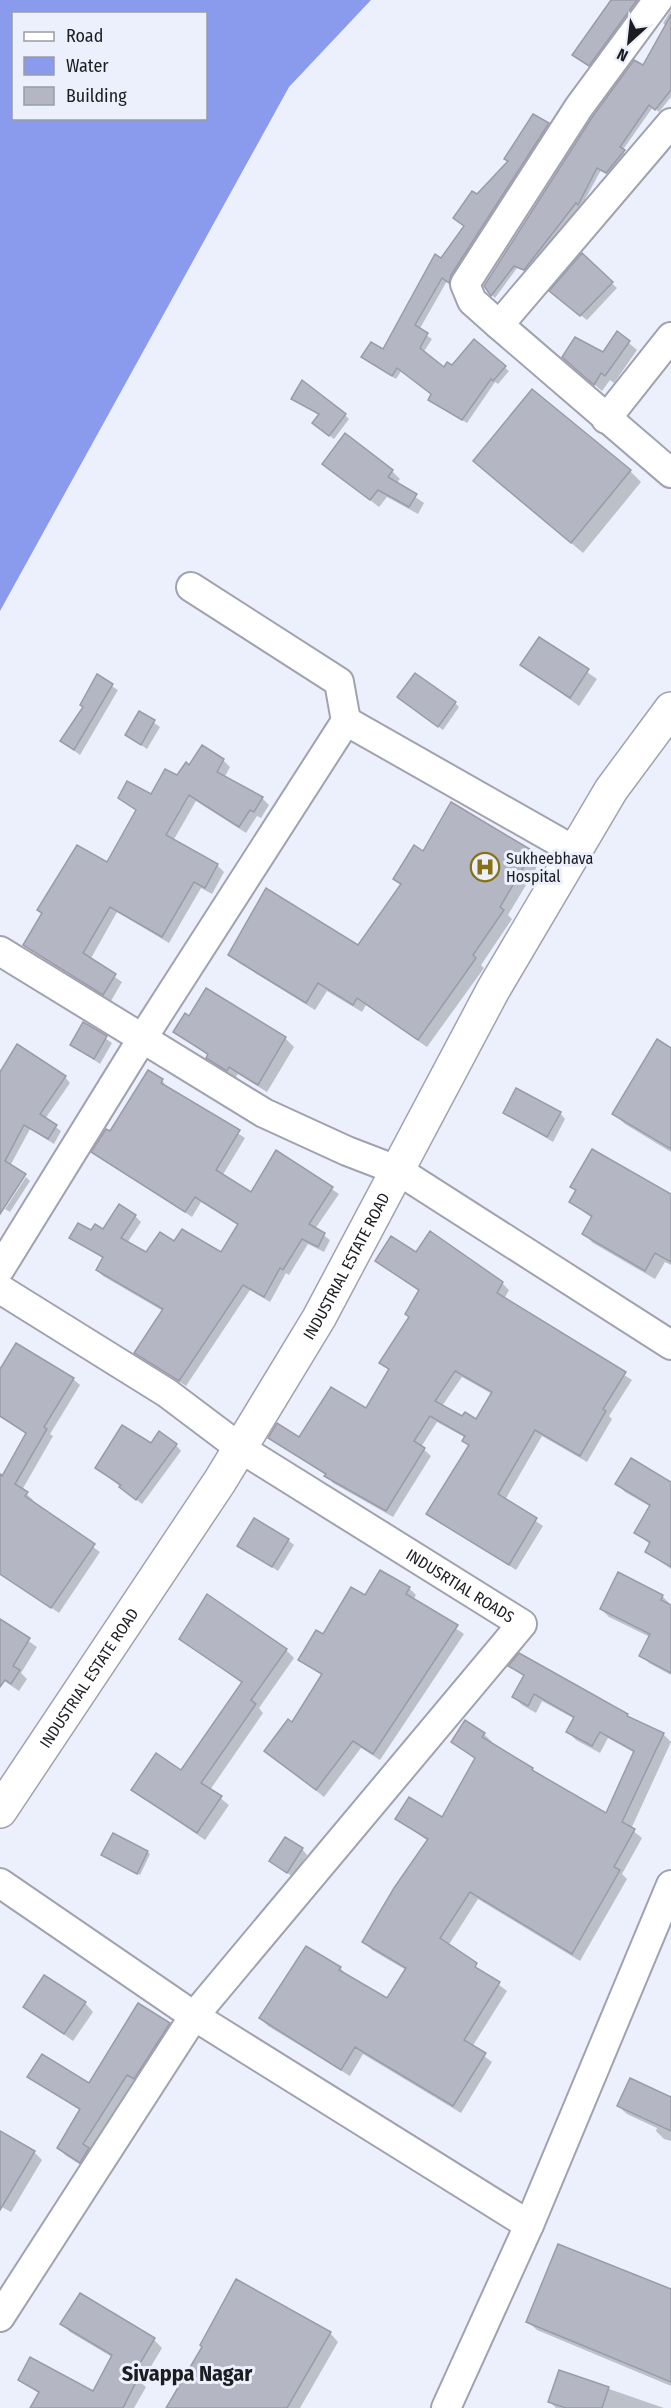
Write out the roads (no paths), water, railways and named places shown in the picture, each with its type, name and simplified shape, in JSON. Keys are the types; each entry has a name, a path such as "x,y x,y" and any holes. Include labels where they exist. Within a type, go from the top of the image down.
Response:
{"main road":[{"name":"INDUSTRIAL ESTATE ROAD","path":"0,1811 240,1448 319,1318 494,990 575,851 611,790 671,709"}],"street":[{"path":"658,0 572,117 465,284 472,301 671,474"},
{"path":"499,325 671,123"},
{"path":"606,419 671,337"},
{"path":"0,1269 142,1039 346,721 339,682 191,587"},
{"path":"346,721 575,851"},
{"path":"0,951 264,1113 347,1151 399,1171 671,1345"},
{"name":"INDUSRTIAL ROADS","path":"0,1289 166,1393 240,1448 522,1624 194,2016"},
{"path":"0,1883 194,2016 529,2225"},
{"path":"446,2408 529,2225 671,1885"},
{"path":"0,2317 194,2016"}],"water":[{"path":"0,0 371,0 289,87 0,611"}],"place":[{"name":"Sukheebhava Hospital","path":"485,867"}],"district":[{"name":"Sivappa Nagar","path":"187,2373"}]}
